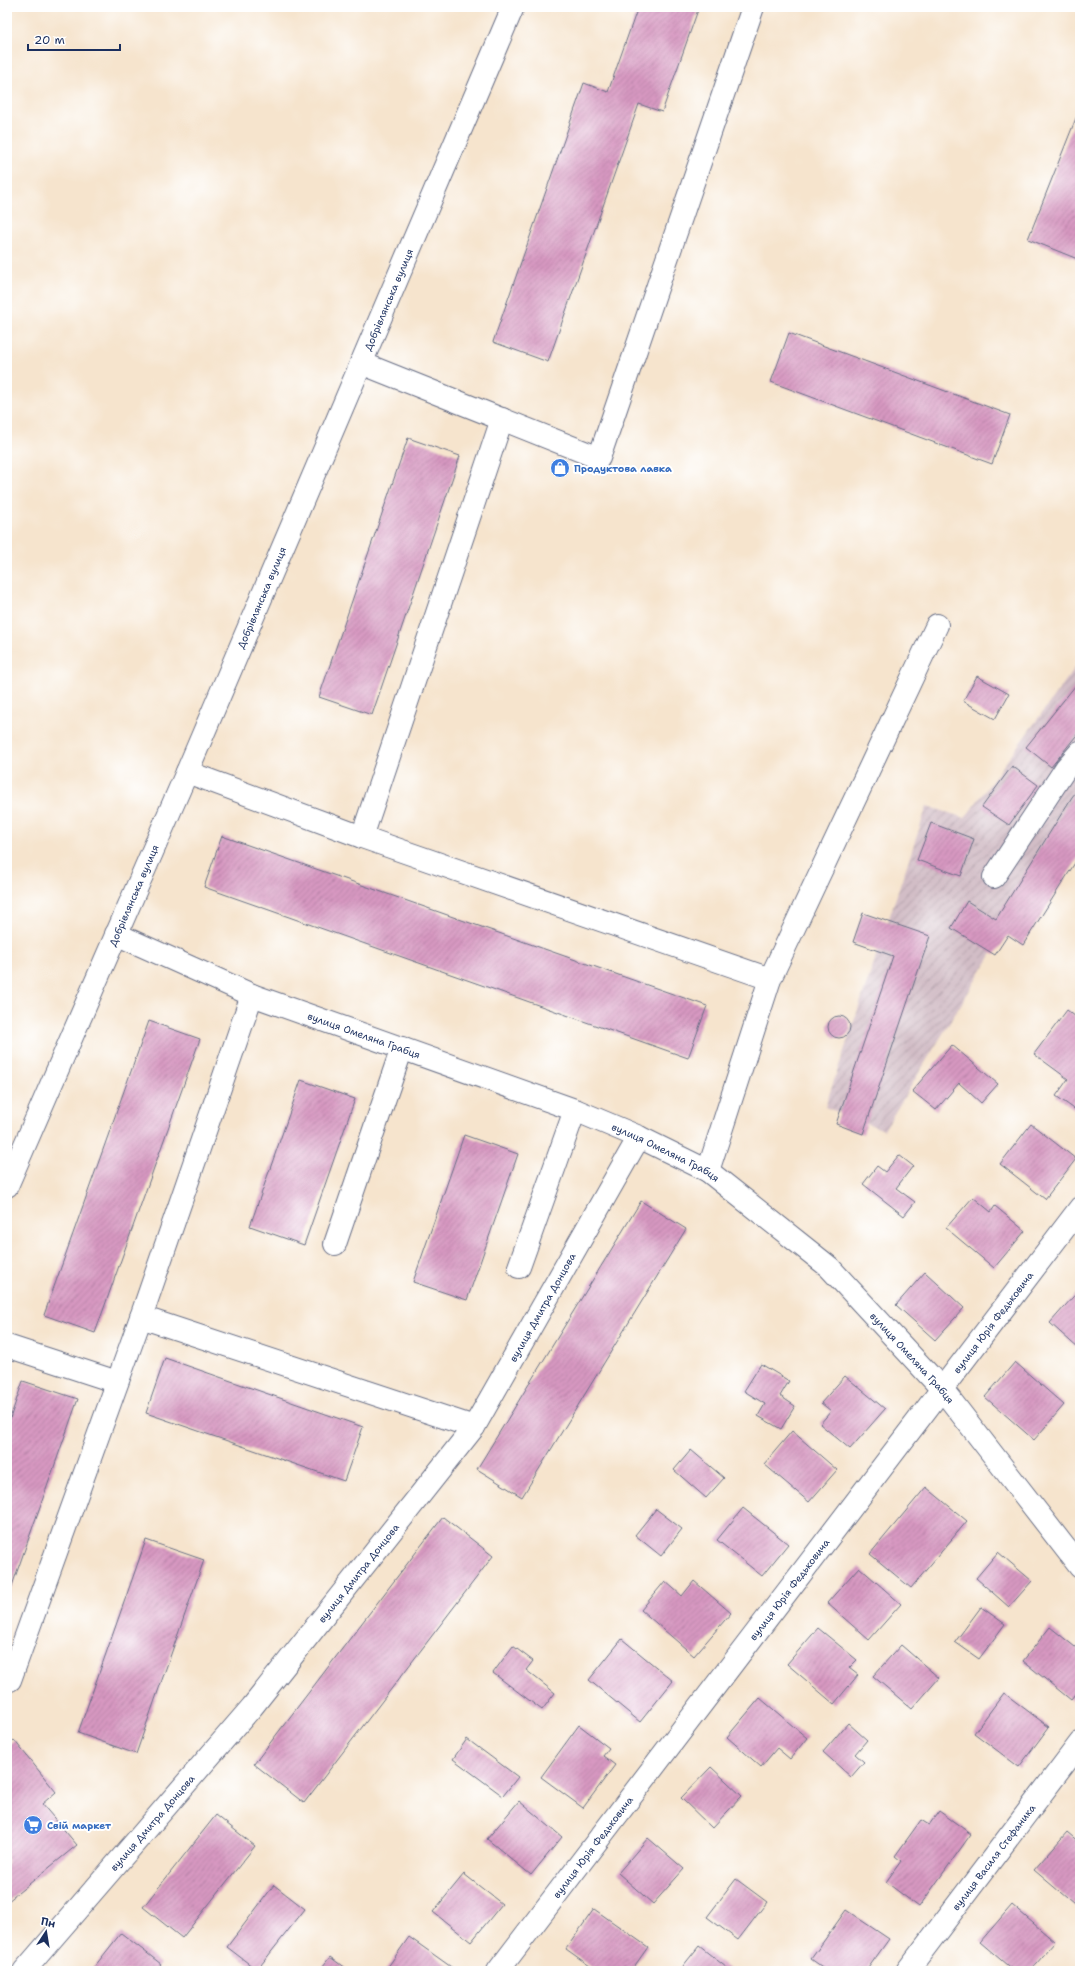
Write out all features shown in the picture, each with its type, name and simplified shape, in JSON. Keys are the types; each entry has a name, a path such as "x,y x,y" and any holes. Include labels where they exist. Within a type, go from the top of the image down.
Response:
{"street":[{"name":"Добрівлянська вулиця","path":"7,1186 187,772 513,7"},
{"path":"361,364 599,458 753,7"},
{"path":"362,837 502,419"},
{"path":"708,1172 770,980 937,625"},
{"path":"994,877 1066,768 1080,752"},
{"path":"187,772 362,837 770,980"},
{"name":"вулиця Омеляна Грабця","path":"116,934 252,994 575,1110 638,1137 708,1172 830,1267 942,1389 1080,1566"},
{"path":"10,1680 141,1317 252,994"},
{"path":"335,1244 402,1048"},
{"path":"519,1267 575,1110"},
{"name":"вулиця Дмитра Донцова","path":"24,1971 252,1707 474,1426 638,1137"},
{"name":"вулиця Юрія Федьковича","path":"498,1971 1080,1208"},
{"path":"141,1317 474,1426"},
{"path":"7,1346 117,1382"},
{"name":"вулиця Василя Стефаника","path":"907,1971 1080,1743"}],"shaded area":[{"path":"1080,661 1080,847 999,942 884,1130 825,1107 927,806 965,818"}],"building":[{"path":"638,7 699,7 662,112 639,104 548,362 493,342 584,83 608,92"},
{"path":"1080,108 1080,260 1028,239"},
{"path":"789,333 1010,415 992,464 771,382"},
{"path":"408,438 460,456 372,715 319,697"},
{"path":"977,676 1009,694 995,719 963,701"},
{"path":"1080,680 1080,731 1051,767 1026,747"},
{"path":"1012,766 1038,785 1009,825 982,807"},
{"path":"1080,787 1080,855 1023,945 1008,935 995,955 951,928 967,901 996,919 1072,797"},
{"path":"931,823 974,839 961,876 917,860"},
{"path":"222,836 707,1006 688,1058 204,887"},
{"path":"863,913 930,936 863,1134 836,1124 893,956 853,942"},
{"path":"1067,1010 1080,1020 1080,1113 1056,1096 1068,1079 1034,1054"},
{"path":"839,1016 847,1019 850,1027 847,1035 839,1038 831,1035 828,1027 831,1019"},
{"path":"149,1021 200,1039 95,1333 44,1315"},
{"path":"952,1045 998,1084 981,1103 959,1083 936,1110 912,1091"},
{"path":"301,1080 355,1099 304,1245 250,1226"},
{"path":"1031,1124 1076,1159 1045,1199 1000,1164"},
{"path":"464,1135 518,1154 467,1300 413,1282"},
{"path":"899,1155 913,1166 896,1188 915,1202 904,1216 863,1184 877,1166 885,1172"},
{"path":"973,1197 991,1212 995,1206 1025,1231 994,1268 946,1228"},
{"path":"641,1201 686,1229 522,1497 477,1469"},
{"path":"925,1272 964,1308 935,1340 896,1305"},
{"path":"1080,1289 1080,1350 1050,1323"},
{"path":"165,1358 363,1427 344,1481 146,1413"},
{"path":"1015,1362 1064,1405 1034,1440 985,1397"},
{"path":"761,1364 789,1381 780,1396 795,1406 781,1429 758,1416 765,1404 744,1391"},
{"path":"845,1376 885,1409 850,1449 820,1424 831,1411 821,1403"},
{"path":"23,1381 78,1399 7,1600 7,1427"},
{"path":"792,1431 837,1470 809,1502 764,1464"},
{"path":"691,1450 724,1478 706,1498 674,1470"},
{"path":"926,1487 967,1521 911,1588 870,1554"},
{"path":"743,1508 788,1544 762,1576 717,1540"},
{"path":"656,1509 682,1529 661,1556 635,1535"},
{"path":"443,1517 493,1556 304,1803 254,1764"},
{"path":"146,1540 204,1560 136,1754 78,1733"},
{"path":"998,1552 1032,1581 1009,1607 976,1578"},
{"path":"859,1567 901,1604 869,1640 827,1603"},
{"path":"665,1581 682,1596 694,1581 731,1613 694,1656 641,1610"},
{"path":"981,1607 1005,1624 979,1659 955,1642"},
{"path":"1050,1627 1080,1651 1080,1689 1071,1700 1023,1661"},
{"path":"818,1628 857,1660 849,1668 858,1675 834,1704 787,1664"},
{"path":"622,1639 673,1681 640,1722 589,1680"},
{"path":"901,1645 939,1678 912,1709 873,1676"},
{"path":"513,1646 533,1661 526,1670 555,1693 542,1710 493,1673"},
{"path":"1004,1693 1049,1727 1019,1767 974,1733"},
{"path":"760,1698 807,1738 790,1759 777,1748 761,1767 727,1737"},
{"path":"848,1723 867,1740 855,1754 864,1762 851,1777 823,1752"},
{"path":"579,1725 609,1748 603,1756 615,1765 583,1808 541,1777"},
{"path":"467,1739 518,1777 503,1796 453,1759"},
{"name":"Свій маркет","path":"14,1740 56,1792 42,1804 77,1845 7,1902 7,1746"},
{"path":"711,1767 742,1796 712,1828 681,1798"},
{"path":"519,1801 562,1837 531,1875 487,1839"},
{"path":"939,1811 971,1834 919,1907 886,1882 901,1861 895,1856 921,1820 929,1825"},
{"path":"216,1815 255,1846 182,1938 143,1907"},
{"path":"1067,1832 1080,1843 1080,1909 1034,1870"},
{"path":"648,1838 684,1869 653,1904 618,1873"},
{"path":"464,1874 502,1904 471,1942 433,1912"},
{"path":"736,1879 767,1902 738,1940 707,1917"},
{"path":"274,1885 305,1909 257,1970 227,1947"},
{"path":"1012,1905 1055,1942 1030,1971 1014,1971 980,1942"},
{"path":"594,1909 648,1947 631,1971 597,1971 566,1949"},
{"path":"846,1910 889,1939 866,1971 828,1971 811,1959"},
{"path":"121,1933 161,1964 155,1971 91,1971"},
{"path":"409,1937 454,1969 452,1971 385,1971"},
{"path":"699,1946 731,1971 679,1971"},
{"path":"330,1957 349,1971 319,1971"}],"place":[{"name":"Продуктова лавка","path":"560,468"},
{"name":"Свій маркет","path":"33,1825"}]}
